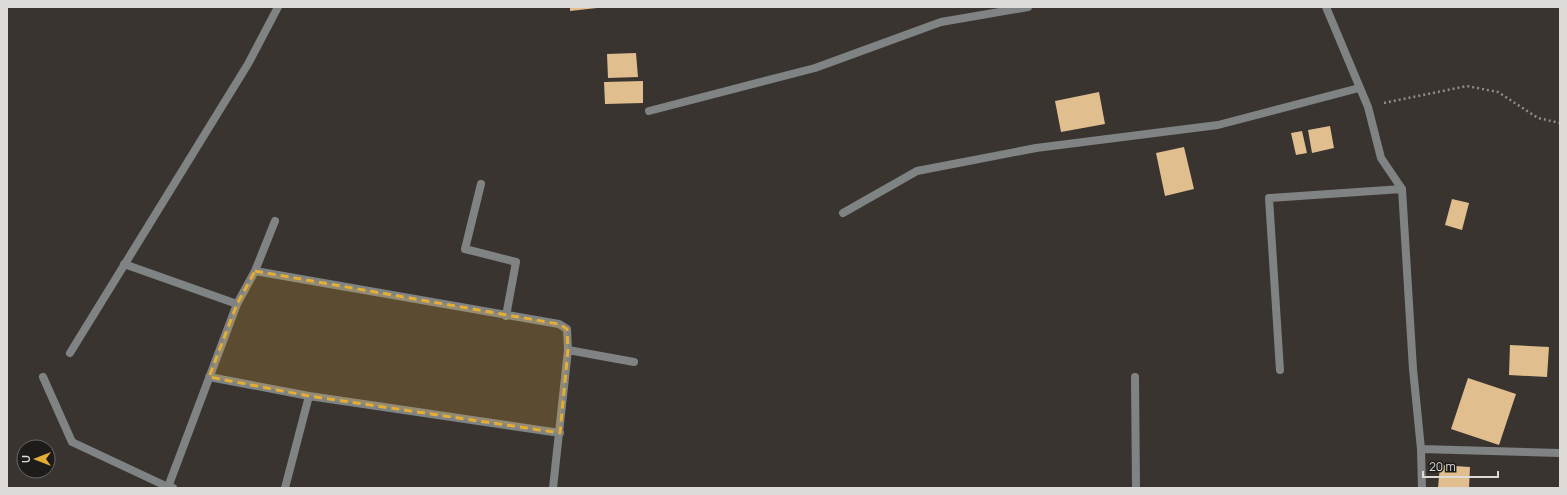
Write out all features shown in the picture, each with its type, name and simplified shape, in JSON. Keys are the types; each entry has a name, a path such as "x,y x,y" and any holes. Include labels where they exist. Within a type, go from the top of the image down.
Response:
{"street":[{"path":"70,353 248,64 278,7"},
{"path":"649,112 815,68 941,22 1028,7"},
{"path":"1326,7 1359,88 1368,106 1381,158 1402,189 1413,369 1421,449 1422,488"},
{"path":"843,213 917,171 1036,148 1218,125 1359,88"},
{"path":"481,184 465,249 516,262 506,316"},
{"path":"1280,370 1269,198 1402,189"},
{"path":"43,377 72,442 170,488 209,377 237,304 255,271 275,221"},
{"path":"124,264 237,304"},
{"path":"255,271 506,316 559,324 567,329 568,350 553,488"},
{"path":"568,350 634,362"},
{"path":"209,377 309,396 560,433"},
{"path":"1135,377 1136,488"},
{"path":"285,488 309,396"},
{"path":"1421,449 1560,454"}],"path":[{"path":"1368,106 1466,86 1498,92 1538,118 1560,123"}],"highlighted area":[{"path":"255,271 559,324 567,329 568,350 560,433 309,396 209,377 237,304"}],"building":[{"path":"570,7 597,7 597,8 570,11"},
{"path":"636,53 638,77 608,78 607,54"},
{"path":"643,81 643,103 605,104 604,82"},
{"path":"1099,92 1105,124 1061,132 1055,101"},
{"path":"1330,126 1334,148 1312,153 1308,130"},
{"path":"1302,131 1307,153 1296,155 1291,133"},
{"path":"1184,147 1194,189 1165,196 1156,153"},
{"path":"1452,199 1469,203 1462,230 1445,225"},
{"path":"1510,345 1549,347 1547,377 1509,375"},
{"path":"1468,378 1516,394 1499,445 1451,429"},
{"path":"1440,465 1470,467 1469,488 1438,488"}]}
